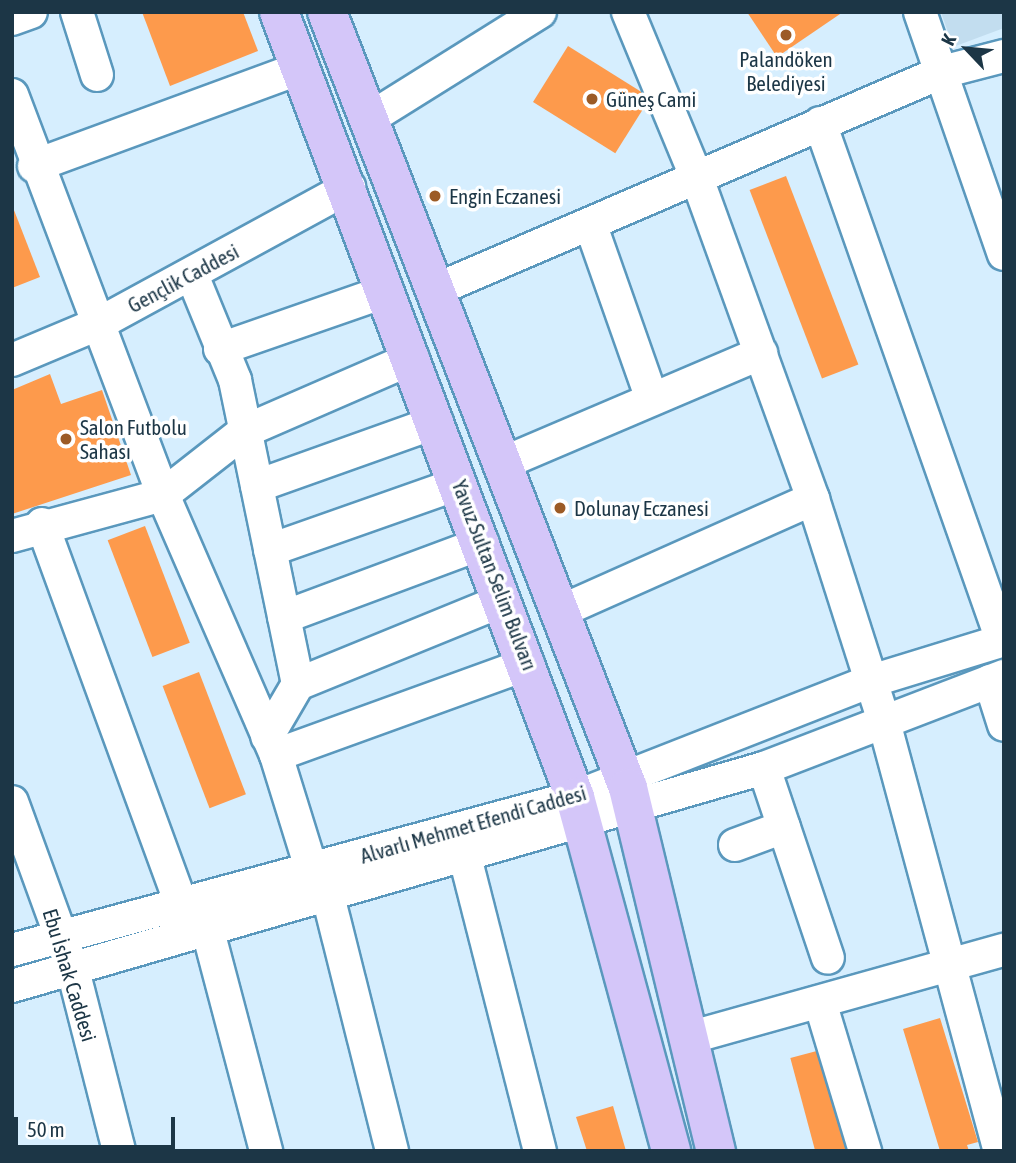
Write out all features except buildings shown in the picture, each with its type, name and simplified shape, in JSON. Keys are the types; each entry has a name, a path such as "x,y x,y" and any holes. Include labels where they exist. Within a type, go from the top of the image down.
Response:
{"main road":[{"name":"Yavuz Sultan Selim Bulvarı","path":"279,12 349,187 483,543 579,810 671,1151"},
{"path":"327,12 629,792 716,1151"}],"street":[{"path":"12,19 31,12"},
{"path":"77,12 97,75"},
{"path":"367,120 540,12"},
{"path":"628,12 698,181 813,499 884,722 948,967 1000,1151"},
{"path":"920,12 942,72 994,191 1004,254"},
{"path":"433,291 698,181 820,123 942,72 1004,55"},
{"path":"34,166 301,68"},
{"path":"12,95 34,166 100,323 163,495 272,746 320,884 393,1151"},
{"path":"12,986 208,930 320,884 465,856 629,792 871,681 1003,640 820,123"},
{"name":"Gençlik Caddesi","path":"12,360 100,323 349,187"},
{"path":"591,226 652,399"},
{"path":"192,275 220,349 235,380 298,684 272,746"},
{"path":"220,349 387,290"},
{"path":"501,464 761,353"},
{"path":"12,536 42,524 163,495 245,431 413,358"},
{"path":"257,486 437,422"},
{"path":"270,550 460,483"},
{"path":"559,612 813,499"},
{"path":"42,524 181,904"},
{"path":"284,617 483,543"},
{"path":"298,684 504,600"},
{"path":"272,746 528,664"},
{"path":"629,792 764,768 997,679 1004,725"},
{"path":"764,768 828,958"},
{"name":"Ebu İshak Caddesi","path":"12,802 72,970 119,1151"},
{"name":"Alvarlı Mehmet Efendi Caddesi","path":"12,950 181,904 320,884 579,810"},
{"path":"735,845 784,827"},
{"path":"465,856 540,1151"},
{"path":"208,930 266,1151"},
{"path":"688,1038 1004,950"},
{"path":"820,1002 865,1151"}],"shaded area":[{"path":"941,12 1004,12 1004,28 953,47"}],"place":[{"name":"Palandöken Belediyesi","path":"786,35"},
{"name":"Güneş Cami","path":"592,99"},
{"name":"Engin Eczanesi","path":"435,196"},
{"name":"Salon Futbolu Sahası","path":"66,439"},
{"name":"Dolunay Eczanesi","path":"560,508"}]}
